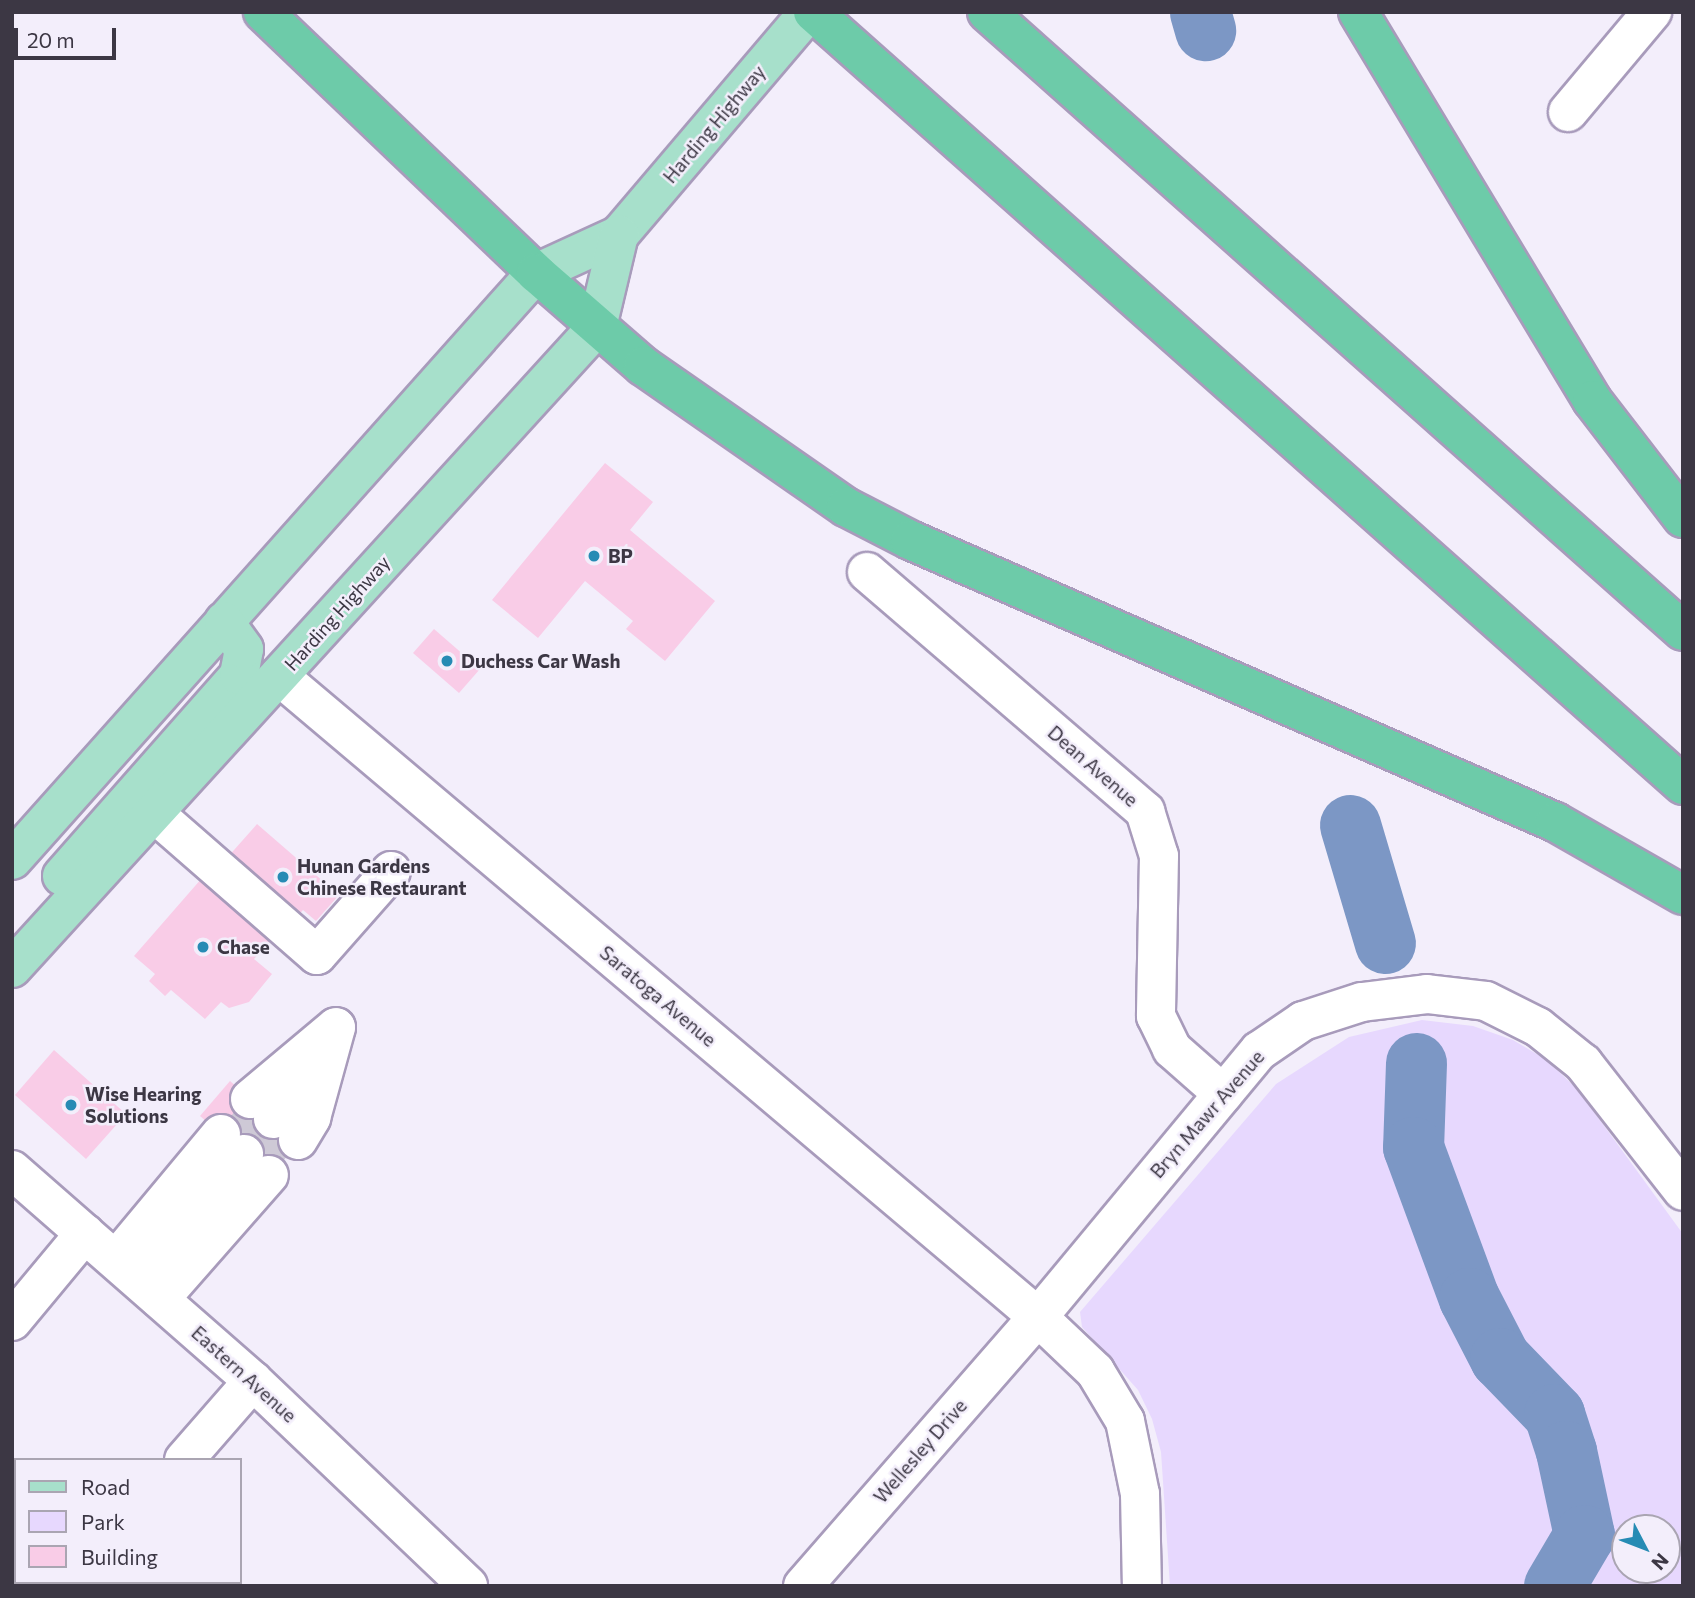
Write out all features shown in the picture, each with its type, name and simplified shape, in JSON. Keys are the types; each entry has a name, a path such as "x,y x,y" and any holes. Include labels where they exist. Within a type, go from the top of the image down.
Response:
{"highway":[{"path":"263,12 536,273 597,327 643,366 846,507 910,540 1555,822 1683,895"},
{"path":"811,12 1683,785"},
{"path":"1358,12 1592,400 1683,518"},
{"path":"991,16 1683,631"}],"main road":[{"name":"Harding Highway","path":"12,860 536,273 620,235 811,12"},
{"name":"Harding Highway","path":"12,968 597,327 620,235"},
{"path":"12,937 239,675 244,649 224,621"}],"street":[{"path":"1568,112 1652,12"},
{"name":"Dean Avenue","path":"867,572 1145,811 1159,856 1156,1016 1172,1049 1223,1094"},
{"name":"Saratoga Avenue","path":"279,676 1038,1317 1095,1371 1125,1421 1140,1494 1142,1586"},
{"path":"154,813 317,955 391,871"},
{"name":"Bryn Mawr Avenue","path":"1038,1317 1259,1051 1303,1021 1362,1002 1427,994 1486,1001 1538,1027 1583,1063 1683,1191"},
{"path":"336,1027 312,1118 274,1119 336,1027"},
{"path":"138,1279 244,1154 138,1279"},
{"name":"Eastern Avenue","path":"12,1170 253,1381 468,1586"},
{"path":"12,1321 85,1233"},
{"name":"Wellesley Drive","path":"803,1586 1038,1317"},
{"path":"186,1458 253,1381"}],"green space":[{"path":"1422,1020 1473,1026 1513,1040 1547,1060 1578,1090 1683,1234 1683,1586 1170,1586 1161,1452 1152,1419 1138,1390 1082,1327 1080,1312 1276,1084 1349,1037"}],"building":[{"name":"BP","path":"605,463 653,502 630,530 715,601 665,661 626,629 633,621 585,581 538,638 492,600"},
{"name":"Duchess Car Wash","path":"434,629 480,669 459,693 413,653"},
{"name":"Hunan Gardens Chinese Restaurant","path":"257,824 339,895 316,921 303,910 295,919 226,859"},
{"name":"Chase","path":"202,878 272,939 254,959 272,974 249,1002 229,1008 221,1002 205,1019 171,990 165,996 149,981 155,974 134,956"},
{"name":"Wise Hearing Solutions","path":"54,1050 126,1114 86,1159 15,1095"},
{"path":"230,1081 298,1140 269,1175 200,1116"}],"waterway":[{"path":"1200,12 1205,30"},
{"path":"1350,825 1385,943"},
{"path":"1416,1063 1413,1147 1469,1298 1500,1358 1554,1414 1566,1451 1584,1535 1554,1586"}],"tunnel":[{"path":"232,1144 262,1109"},
{"path":"256,1164 285,1129"}],"place":[{"name":"BP","path":"594,556"},
{"name":"Duchess Car Wash","path":"447,661"},
{"name":"Hunan Gardens Chinese Restaurant","path":"283,877"},
{"name":"Chase","path":"203,947"},
{"name":"Wise Hearing Solutions","path":"71,1105"}]}
